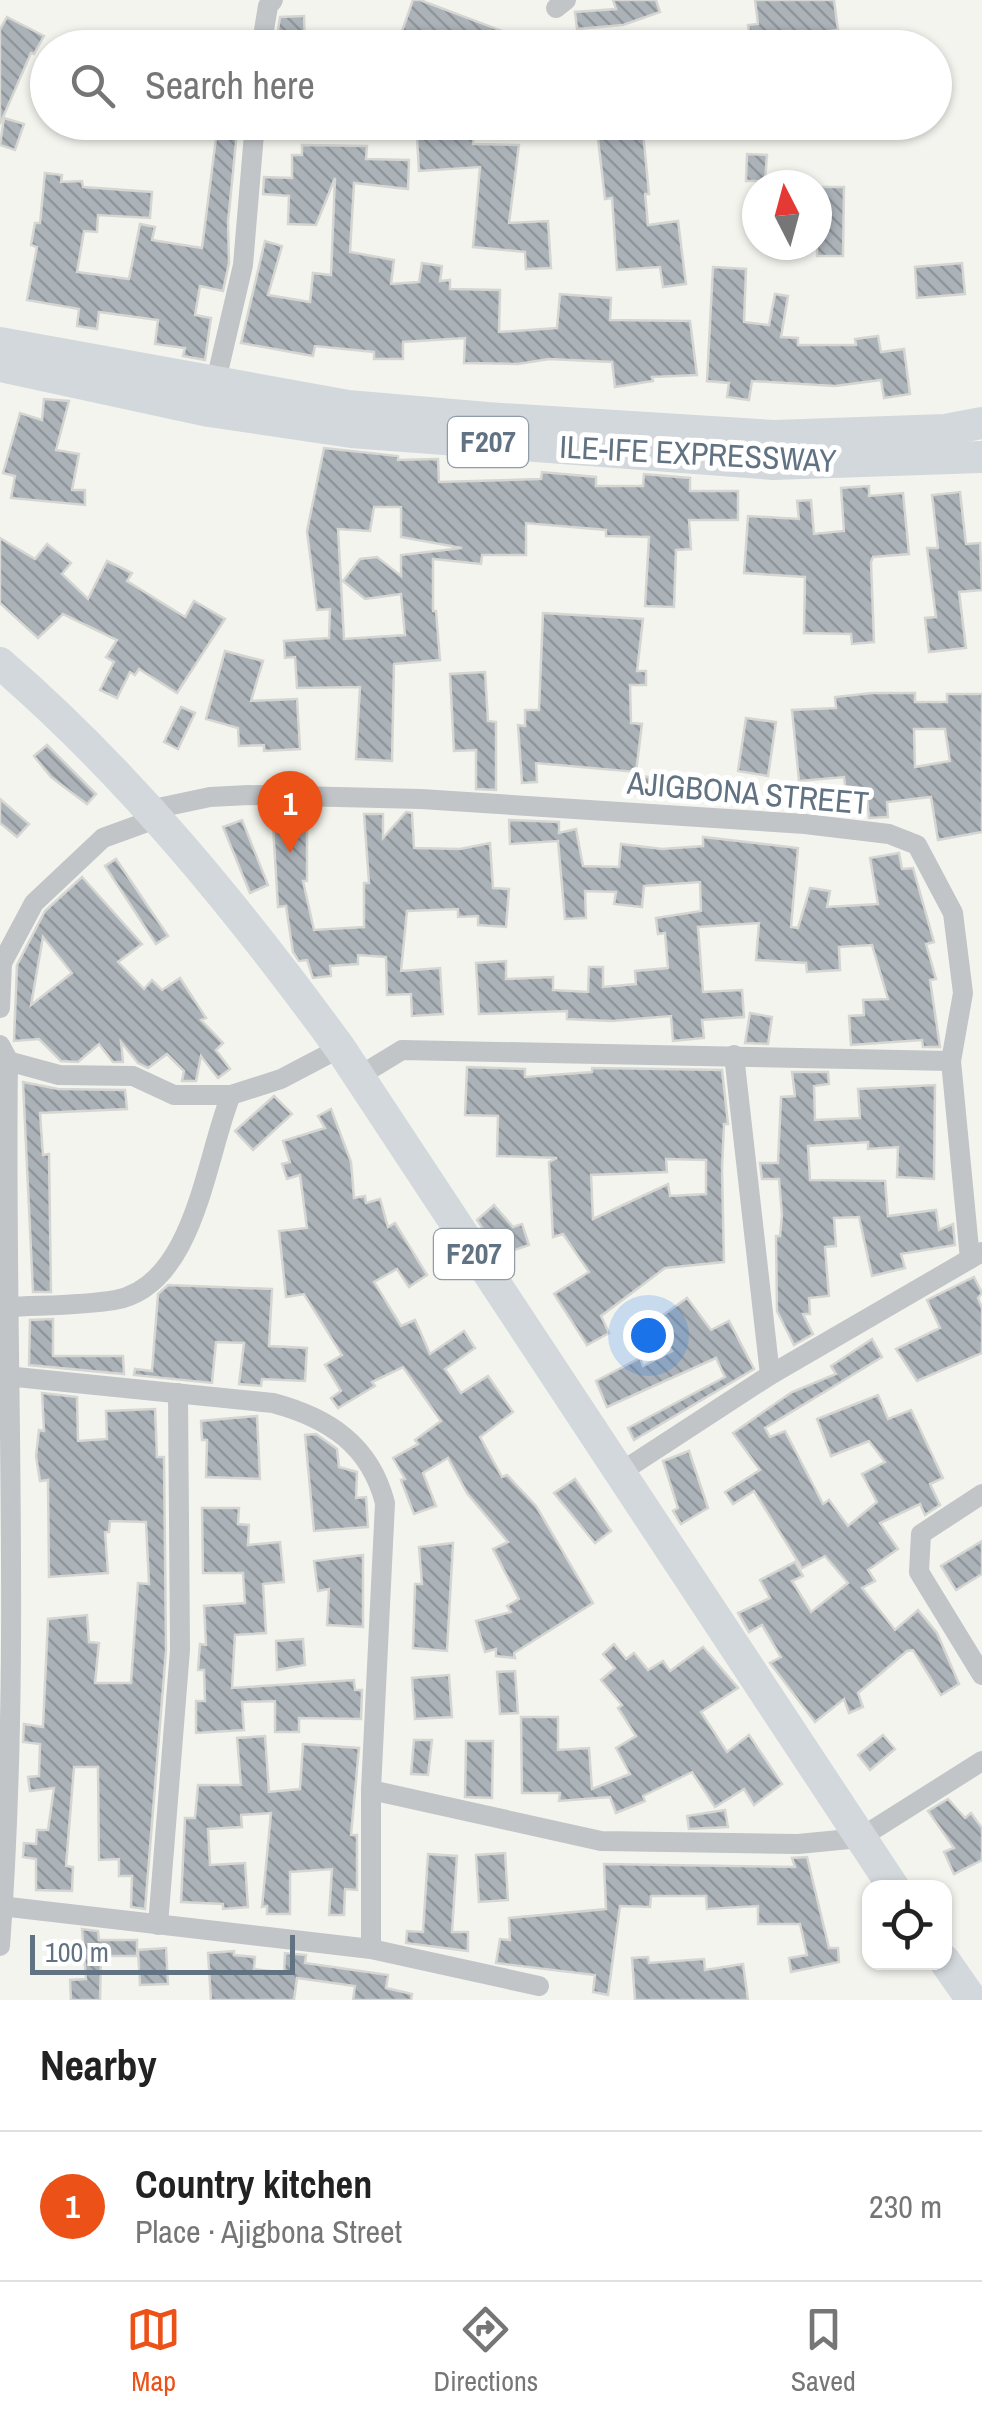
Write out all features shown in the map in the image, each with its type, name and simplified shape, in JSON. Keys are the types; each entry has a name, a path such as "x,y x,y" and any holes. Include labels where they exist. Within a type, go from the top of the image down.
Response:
{"main road":[{"name":"ILE-IFE EXPRESSWAY","path":"0,343 215,386 348,406 774,436 944,430 982,423"},
{"name":"ILE-IFE EXPRESSWAY","path":"0,366 210,411 350,432 774,464 982,457"},
{"name":"F207","path":"0,663 158,818 266,947 340,1048 356,1078 889,1880"},
{"path":"951,1970 972,2000"}],"street":[{"path":"264,30 266,2"},
{"path":"215,386 243,265 253,140"},
{"name":"AJIGBONA STREET","path":"158,818 158,808 210,797 421,800 805,824 889,834 918,846 954,913 963,993 951,1061 976,1256"},
{"path":"0,1008 2,963 34,904 104,838 158,818"},
{"path":"0,1946 7,1527 3,1055 59,1075 133,1076 174,1095 232,1095 281,1080 340,1048"},
{"path":"356,1078 402,1050 951,1061"},
{"path":"734,1055 770,1376"},
{"path":"7,1307 118,1300 147,1285 169,1265 199,1203 218,1127 232,1095"},
{"path":"620,1472 770,1376 976,1256"},
{"path":"6,1376 273,1403 306,1412 354,1441 372,1465 385,1504 371,1790 372,1949"},
{"path":"158,1926 180,1650 178,1393"},
{"path":"982,1494 921,1534 919,1572 982,1676"},
{"path":"371,1790 601,1841 798,1844 860,1838 982,1761"},
{"path":"2,1906 372,1949 539,1986"}],"building":[{"path":"413,0 420,0 499,30 402,30"},
{"path":"613,0 656,0 660,12 623,25 577,29 575,12 616,9"},
{"path":"755,0 834,0 838,30 749,30 748,25 758,24"},
{"path":"304,16 305,30 278,30 280,17"},
{"path":"7,17 32,30 30,55 0,124 0,29"},
{"path":"4,118 24,124 15,150 0,145"},
{"path":"216,140 236,140 228,222 229,263 223,291 200,286 195,315 211,318 205,360 183,356 185,348 155,344 158,320 99,312 97,329 77,326 79,309 27,300 37,247 31,245 35,223 40,223 45,173 62,175 61,182 82,181 83,187 152,192 150,218 98,215 97,232 84,231 77,272 129,279 140,224 155,227 152,240 202,248"},
{"path":"417,140 519,145 509,223 548,221 551,268 526,269 525,252 473,247 480,167 419,171"},
{"path":"598,140 644,140 648,225 678,221 686,284 663,287 660,267 617,270 612,198 605,199"},
{"path":"302,145 367,146 366,159 409,160 408,189 354,183 350,252 394,260 391,284 419,282 422,263 442,266 440,281 450,280 450,289 500,290 499,332 557,328 560,294 611,298 610,320 690,321 697,375 652,377 653,381 615,387 612,362 549,359 518,364 464,363 465,338 403,342 403,359 374,359 374,352 315,346 313,356 241,343 265,241 282,246 268,295 310,302 313,273 331,275 335,178 316,225 288,224 289,196 263,194 264,177 292,178 292,155 302,155"},
{"path":"747,154 767,155 766,170 746,170"},
{"path":"832,187 844,187 843,256 832,256"},
{"path":"962,263 965,294 917,298 915,267"},
{"path":"713,267 746,269 744,322 769,325 775,294 788,296 781,337 798,338 798,345 856,345 855,339 878,336 881,352 904,349 910,394 884,398 881,380 835,386 752,381 749,400 727,397 729,383 707,381"},
{"path":"44,399 69,401 56,450 79,454 72,490 85,490 85,505 11,498 15,476 3,473 20,413 42,420"},
{"path":"324,448 398,456 398,460 438,459 439,482 541,479 542,472 596,477 596,486 643,486 644,474 690,478 690,491 738,491 738,520 689,520 691,549 676,550 674,607 645,606 649,537 606,536 606,530 526,523 526,555 482,555 481,564 433,559 433,611 440,660 394,664 392,761 356,759 360,687 297,688 295,657 285,658 284,641 329,638 330,609 317,610 307,531","holes":["374,507 401,507 401,537 462,548 401,555 401,576 377,557 360,559 343,581 365,599 401,594 405,635 344,639 338,529 370,531"]},
{"path":"869,486 869,496 903,493 909,554 873,557 871,562 874,642 852,644 851,634 804,633 805,577 744,573 748,516 799,519 797,501 811,500 814,534 844,531 841,488"},
{"path":"960,492 966,544 980,543 982,590 959,592 966,648 929,652 925,618 936,617 927,548 938,548 932,495"},
{"path":"0,538 35,559 47,544 71,563 62,574 88,599 107,561 132,573 127,581 185,617 194,601 225,619 177,693 139,669 135,675 130,672 117,698 100,690 114,662 106,657 117,640 63,614 38,638 0,603"},
{"path":"543,613 643,619 637,671 646,671 646,685 630,685 631,723 642,724 636,772 536,763 537,782 522,783 518,725 525,726 525,710 539,710"},
{"path":"225,651 263,661 251,701 297,699 300,749 264,751 264,745 239,746 238,728 206,719"},
{"path":"485,672 488,721 496,722 496,790 476,789 476,750 454,751 450,674"},
{"path":"915,693 915,702 947,702 947,694 982,694 982,832 938,840 931,797 887,802 888,817 869,818 867,797 847,800 844,777 799,781 792,710 836,708 835,697","holes":["914,729 945,729 950,761 915,767"]},
{"path":"181,707 195,713 178,749 164,742"},
{"path":"746,718 776,722 768,776 738,771"},
{"path":"47,745 96,794 87,804 51,777 34,756"},
{"path":"636,775 684,783 684,779 712,781 710,802 633,794"},
{"path":"0,799 29,824 17,837 0,823"},
{"path":"406,812 412,813 414,848 460,849 490,843 493,888 509,889 506,927 478,925 478,916 458,917 458,909 407,911 401,971 440,968 443,1014 412,1016 411,994 387,995 386,957 358,955 358,964 330,966 331,976 313,978 307,960 299,961 293,952 286,906 278,907 273,825 307,826 307,881 303,881 314,930 364,927 364,883 369,883 364,814 383,814 383,838"},
{"path":"242,820 268,885 250,893 223,827"},
{"path":"509,820 559,822 559,833 576,829 583,866 619,867 621,844 662,849 703,846 703,837 798,848 791,927 798,928 810,888 830,891 827,907 878,904 870,858 899,853 902,869 913,868 934,942 926,944 936,979 930,980 940,1047 923,1047 922,1040 851,1045 849,1016 864,1015 863,1000 888,999 872,945 839,947 840,970 807,972 806,963 756,960 759,923 698,927 703,992 742,990 744,1017 702,1020 704,1038 673,1041 671,1016 612,1021 567,1019 567,1011 479,1014 476,963 506,961 506,979 553,977 553,990 588,992 589,967 603,967 603,987 636,984 635,971 668,968 665,933 658,934 656,918 701,911 700,882 644,886 642,907 614,904 616,892 585,891 586,918 565,919 558,841 510,844"},
{"path":"116,859 168,936 156,944 105,866"},
{"path":"82,877 142,944 118,962 144,989 152,980 162,990 180,978 206,1018 201,1020 223,1043 216,1050 230,1069 218,1078 201,1056 196,1081 182,1081 184,1071 167,1054 148,1068 138,1063 121,1042 123,1062 113,1062 99,1044 78,1062 61,1061 39,1039 14,1041 17,965 45,911","holes":["43,937 72,973 31,1005"]},
{"path":"750,1013 772,1017 768,1044 745,1043"},
{"path":"467,1067 525,1069 525,1077 592,1072 592,1068 722,1070 728,1124 724,1124 722,1169 724,1262 665,1268 601,1316 609,1333 587,1345 554,1294 589,1272 563,1234 553,1237 549,1162 557,1158 497,1156 498,1116 465,1115","holes":["666,1159 706,1160 706,1194 670,1196 668,1184 593,1219 591,1175 667,1172"]},
{"path":"792,1072 828,1072 829,1084 814,1086 815,1120 860,1118 858,1089 935,1085 934,1179 897,1177 898,1147 868,1149 868,1142 808,1146 810,1180 885,1181 888,1216 936,1210 939,1230 953,1224 955,1245 901,1254 905,1268 872,1276 859,1217 834,1218 836,1246 825,1247 829,1296 809,1298 810,1314 803,1314 813,1334 794,1345 777,1311 776,1236 780,1236 782,1215 779,1179 762,1179 760,1163 778,1163 781,1097 795,1096"},
{"path":"23,1082 58,1089 125,1090 127,1109 40,1113 43,1155 49,1154 51,1292 33,1292"},
{"path":"274,1096 292,1114 253,1150 235,1131"},
{"path":"331,1109 351,1162 354,1198 365,1196 366,1203 380,1199 388,1227 395,1223 427,1275 409,1287 397,1269 374,1282 401,1326 415,1320 430,1354 464,1331 475,1348 445,1369 461,1393 488,1376 513,1412 480,1437 502,1477 507,1475 536,1506 593,1603 514,1653 515,1658 496,1656 496,1649 485,1652 476,1621 511,1612 507,1606 519,1599 493,1549 508,1542 467,1493 448,1458 423,1473 436,1506 414,1514 401,1480 405,1479 393,1458 418,1444 415,1440 441,1421 403,1367 372,1382 375,1386 338,1408 331,1398 341,1391 325,1365 342,1355 304,1294 286,1297 279,1231 307,1228 300,1175 287,1179 282,1164 290,1162 283,1141 325,1128 318,1116"},
{"path":"494,1205 513,1227 522,1224 529,1245 500,1255 477,1220"},
{"path":"974,1277 982,1293 978,1298 982,1308 982,1353 917,1381 896,1349 940,1328 927,1300"},
{"path":"168,1285 272,1289 269,1346 307,1348 305,1381 262,1379 261,1386 239,1384 244,1343 216,1342 212,1383 134,1375 135,1369 152,1371 158,1294"},
{"path":"687,1298 711,1330 729,1321 754,1369 634,1440 628,1428 725,1377 716,1358 607,1407 596,1381 640,1358 643,1366 672,1351 652,1323"},
{"path":"53,1319 53,1356 123,1356 124,1374 29,1365 30,1320"},
{"path":"872,1339 882,1357 765,1428 770,1437 785,1431 823,1504 829,1500 848,1526 877,1502 862,1474 885,1462 869,1441 831,1456 817,1419 878,1395 888,1419 911,1410 943,1478 930,1484 940,1505 925,1515 920,1504 880,1523 898,1549 868,1570 875,1581 862,1588 895,1630 918,1610 937,1633 959,1684 941,1695 913,1650 907,1651 858,1693 863,1707 849,1713 844,1699 815,1722 770,1663 781,1657 762,1625 749,1632 738,1613 770,1598 760,1580 795,1562 803,1576 792,1581 811,1612 848,1583 825,1556 802,1568 754,1491 733,1504 725,1492 760,1470 733,1433 792,1392 836,1374 831,1366"},
{"path":"42,1393 77,1397 78,1441 107,1439 106,1411 155,1409 157,1457 164,1457 166,1650 145,1909 131,1907 132,1876 119,1876 119,1859 99,1860 98,1767 74,1767 66,1866 73,1867 72,1891 36,1890 36,1859 23,1857 24,1843 36,1844 37,1830 48,1830 54,1788 30,1791 28,1777 39,1776 40,1744 23,1742 24,1724 43,1727 48,1619 87,1615 89,1642 99,1643 95,1683 131,1683 138,1583 149,1584 146,1522 110,1521 109,1532 105,1532 108,1573 49,1577 48,1480 40,1481 36,1456 39,1430 44,1431"},
{"path":"257,1416 260,1479 206,1477 207,1440 202,1440 201,1421"},
{"path":"316,1434 337,1449 339,1467 357,1472 356,1498 366,1497 368,1527 314,1531 305,1435"},
{"path":"689,1451 708,1508 681,1524 673,1511 678,1508 663,1461"},
{"path":"575,1479 611,1531 595,1543 554,1493"},
{"path":"202,1508 239,1508 238,1524 249,1525 248,1545 280,1542 284,1582 263,1584 266,1633 235,1635 232,1688 354,1680 355,1690 362,1690 361,1719 299,1718 299,1732 275,1732 275,1701 242,1702 244,1730 196,1733 196,1701 205,1701 204,1670 198,1670 200,1644 206,1645 204,1606 245,1603 243,1573 203,1573"},
{"path":"982,1541 982,1574 956,1590 941,1566"},
{"path":"453,1543 447,1651 413,1648 415,1584 422,1584 419,1547"},
{"path":"363,1555 363,1627 327,1625 329,1589 318,1591 314,1561"},
{"path":"303,1639 305,1665 277,1670 276,1641"},
{"path":"614,1644 626,1659 634,1653 648,1670 663,1661 670,1671 703,1647 738,1688 701,1712 727,1752 749,1735 782,1784 754,1805 744,1789 715,1807 692,1772 643,1796 645,1801 616,1813 610,1797 559,1801 560,1793 522,1793 521,1717 558,1717 558,1750 589,1748 592,1789 630,1774 616,1748 636,1736 618,1708 622,1705 601,1680 615,1668 603,1654"},
{"path":"515,1671 518,1713 500,1714 497,1672"},
{"path":"449,1675 452,1717 415,1719 412,1678"},
{"path":"883,1735 895,1749 870,1770 858,1755"},
{"path":"265,1736 269,1792 300,1789 303,1744 359,1748 351,1835 357,1835 357,1890 345,1889 344,1915 329,1915 332,1869 290,1872 290,1914 267,1914 267,1906 262,1907 271,1813 241,1815 242,1827 208,1829 210,1865 245,1863 248,1907 223,1909 223,1904 181,1902 185,1818 195,1818 198,1785 241,1785 237,1738"},
{"path":"414,1740 432,1740 428,1775 411,1774"},
{"path":"466,1741 493,1741 492,1798 465,1797"},
{"path":"948,1799 965,1818 971,1813 982,1828 982,1860 954,1874 944,1852 954,1848 928,1811"},
{"path":"725,1810 728,1827 689,1829 687,1816"},
{"path":"505,1853 508,1900 479,1902 476,1855"},
{"path":"428,1854 457,1856 452,1932 468,1932 468,1951 406,1943 407,1931 423,1932"},
{"path":"807,1857 829,1948 838,1948 839,1962 791,1972 789,1958 807,1955 800,1924 758,1924 758,1906 707,1909 706,1896 651,1896 650,1907 620,1906 608,1995 593,1992 595,1975 496,1963 500,1939 510,1940 509,1918 606,1909 604,1864 795,1867 792,1858"},
{"path":"82,1929 98,1931 99,1940 137,1940 137,1956 101,1956 100,2000 71,2000 70,1980 86,1979"},
{"path":"166,1948 168,1984 140,1985 138,1950"},
{"path":"234,1951 234,1955 255,1957 254,1969 284,1973 285,1953 306,1955 305,1963 388,1975 386,1988 412,1994 411,2000 353,2000 355,1986 297,1978 294,2000 211,2000 208,1953"},
{"path":"648,1957 649,1963 704,1959 705,1970 743,1964 748,2000 635,2000 632,1958"}],"place":[{"name":"Country kitchen","path":"290,853"}]}
